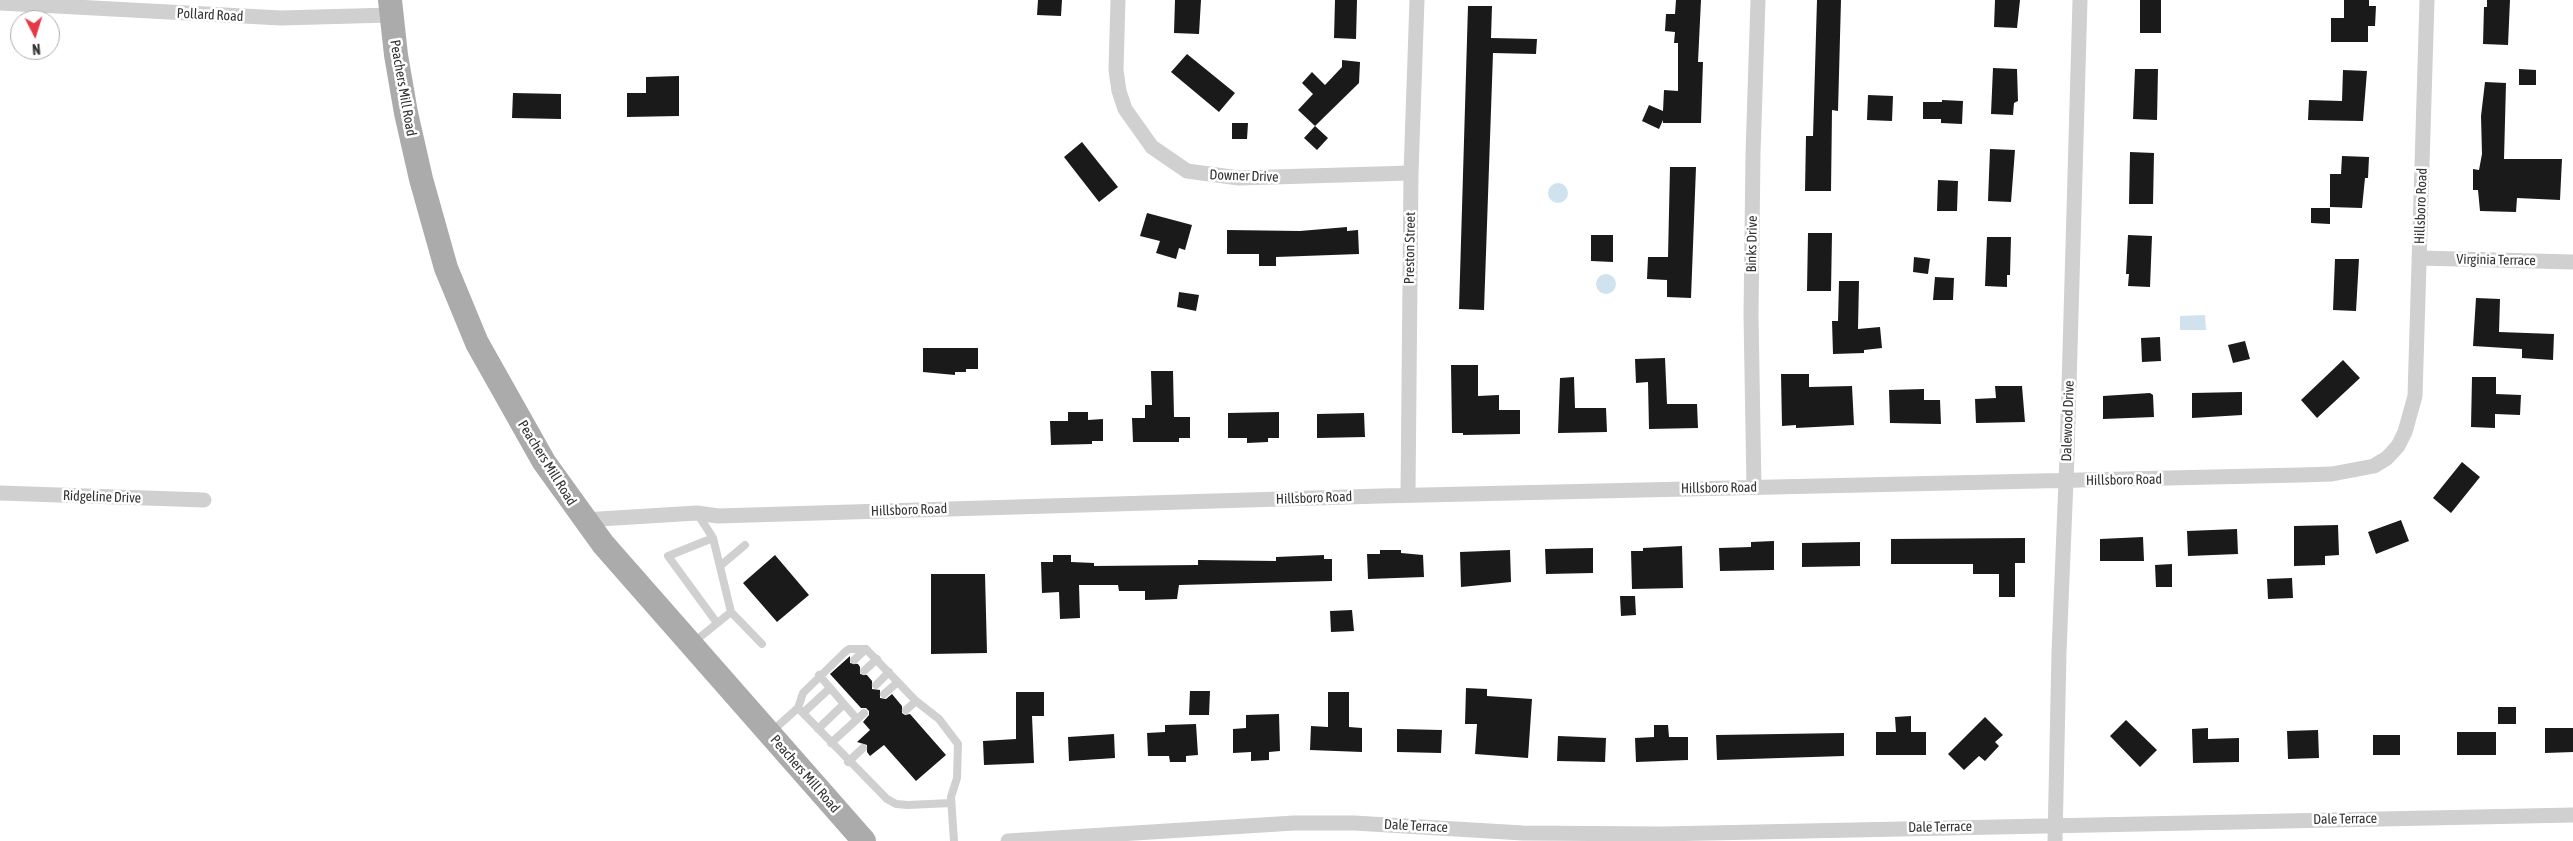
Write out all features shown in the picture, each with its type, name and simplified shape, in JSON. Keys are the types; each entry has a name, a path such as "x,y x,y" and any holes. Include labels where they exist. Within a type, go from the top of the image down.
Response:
{"main road":[{"name":"Peachers Mill Road","path":"391,8 406,113 446,268 477,344 544,462 583,520 619,565 864,841"}],"street":[{"name":"Downer Drive","path":"1118,0 1116,70 1119,91 1125,109 1152,147 1187,171 1239,178 1411,172"},
{"name":"Preston Street","path":"1408,495 1411,172 1417,0"},
{"name":"Binks Drive","path":"1754,488 1751,286 1758,0"},
{"name":"Dalewood Drive","path":"2056,841 2059,652 2080,0"},
{"name":"Hillsboro Road","path":"583,520 697,513 718,516 1408,495 2332,474 2374,466 2387,458 2398,446 2406,432 2414,396 2427,0"},
{"name":"Pollard Road","path":"0,3 281,18 391,8"},
{"name":"Virginia Terrace","path":"2419,258 2573,262"},
{"name":"Ridgeline Drive","path":"0,494 204,500"},
{"name":"Dale Terrace","path":"1008,841 1294,824 1354,823 1523,833 1599,834 2573,815"}],"lane":[{"path":"697,513 713,538 731,612 762,644"},
{"path":"713,538 668,556 717,623"},
{"path":"720,566 745,546"},
{"path":"691,645 731,612"},
{"path":"951,803 896,804 876,791 801,710 803,693 819,675 849,649 866,649 916,701 939,719 958,744 958,778 951,797 954,841"},
{"path":"854,660 866,649"},
{"path":"864,671 877,659"},
{"path":"876,685 889,672"},
{"path":"819,675 857,719"},
{"path":"769,733 801,710 828,686 834,678"},
{"path":"884,694 898,682"},
{"path":"837,695 844,689"},
{"path":"906,710 916,701"},
{"path":"818,729 846,706 856,702"},
{"path":"831,743 864,712"},
{"path":"848,762 863,748"}],"water":[{"path":"1554,183 1562,183 1568,189 1568,197 1562,203 1554,203 1548,197 1548,189"},
{"path":"1606,274 1613,277 1616,284 1613,291 1606,294 1599,291 1596,284 1599,277"},
{"path":"2205,315 2206,330 2180,330 2180,316"}],"building":[{"path":"1038,0 1062,0 1061,16 1037,15"},
{"path":"1175,0 1201,0 1199,34 1174,33"},
{"path":"1335,0 1357,0 1356,39 1334,38"},
{"path":"1676,0 1701,0 1698,62 1703,62 1701,123 1663,123 1663,120 1659,129 1642,121 1649,105 1663,111 1664,90 1678,91 1678,43 1674,43 1675,32 1665,31 1666,14 1675,14"},
{"path":"1817,0 1841,0 1838,111 1832,110 1831,191 1805,191 1806,136 1813,136"},
{"path":"1995,0 2020,0 2017,28 1994,27"},
{"path":"2140,0 2161,0 2161,33 2140,33"},
{"path":"2344,0 2369,0 2369,6 2376,6 2375,26 2368,26 2368,42 2331,42 2331,18 2344,18"},
{"path":"2487,0 2510,0 2508,45 2483,44 2484,7 2487,7"},
{"path":"1468,6 1492,6 1491,38 1537,39 1536,54 1493,53 1484,310 1459,309"},
{"path":"1187,54 1235,93 1219,112 1171,72"},
{"path":"1342,60 1360,62 1359,83 1315,126 1298,110 1313,94 1302,83 1312,72 1325,85 1342,67"},
{"path":"1993,68 2017,69 2018,101 2014,103 2013,115 1991,114"},
{"path":"2135,69 2158,69 2157,120 2133,119"},
{"path":"2519,69 2536,70 2536,85 2519,85"},
{"path":"2343,70 2367,71 2363,121 2308,120 2309,100 2342,101"},
{"path":"679,76 679,116 627,117 627,93 646,93 646,77"},
{"path":"2485,82 2506,83 2504,159 2562,159 2560,200 2517,198 2516,212 2480,211 2478,190 2473,190 2473,169 2479,170 2482,154 2481,116"},
{"path":"513,93 561,94 561,119 512,118"},
{"path":"1868,95 1893,96 1892,121 1867,120"},
{"path":"1942,100 1963,101 1962,124 1941,123 1941,119 1923,119 1923,102 1942,102"},
{"path":"1232,123 1248,123 1247,139 1232,139"},
{"path":"1315,126 1328,138 1317,150 1304,138"},
{"path":"1082,142 1118,187 1099,202 1064,157"},
{"path":"1990,149 2015,150 2011,202 1988,201"},
{"path":"2130,152 2154,153 2153,204 2129,204"},
{"path":"2342,156 2369,157 2368,178 2365,178 2362,208 2330,207 2330,174 2341,174"},
{"path":"1670,167 1696,167 1691,298 1667,297 1667,280 1647,279 1648,257 1668,257"},
{"path":"1938,180 1958,181 1957,211 1937,211"},
{"path":"2311,208 2330,208 2330,224 2311,223"},
{"path":"1147,213 1192,225 1185,250 1179,248 1176,259 1156,253 1160,241 1140,236"},
{"path":"1347,227 1347,231 1358,230 1359,254 1276,257 1276,266 1259,266 1259,254 1227,254 1227,230 1300,231"},
{"path":"1808,233 1832,233 1831,291 1807,291"},
{"path":"1591,235 1613,235 1613,262 1591,261"},
{"path":"2128,235 2152,236 2150,287 2128,286 2129,274 2126,274"},
{"path":"1987,237 2011,237 2010,275 2007,275 2007,287 1985,286"},
{"path":"1914,257 1930,259 1928,274 1913,272"},
{"path":"2335,259 2359,259 2356,311 2333,310"},
{"path":"1935,277 1954,278 1953,300 1933,300"},
{"path":"1839,281 1859,281 1858,329 1880,327 1882,348 1864,350 1864,353 1833,354 1832,321 1838,321"},
{"path":"1179,292 1199,295 1196,311 1177,307"},
{"path":"2476,298 2500,299 2499,332 2554,334 2553,360 2522,358 2522,349 2473,346"},
{"path":"2160,337 2161,361 2142,362 2141,338"},
{"path":"2245,341 2250,359 2233,363 2228,345"},
{"path":"923,348 978,348 978,369 966,369 966,372 955,372 955,375 923,372"},
{"path":"1665,358 1667,404 1697,404 1698,428 1649,429 1648,382 1636,383 1635,359"},
{"path":"2343,360 2360,378 2317,418 2301,400"},
{"path":"1451,365 1478,365 1478,396 1499,395 1499,410 1520,410 1520,434 1463,435 1463,433 1452,433"},
{"path":"1151,371 1173,371 1174,417 1190,417 1190,438 1179,438 1179,442 1133,442 1132,418 1145,418 1145,405 1152,405"},
{"path":"1781,374 1809,374 1809,387 1852,386 1854,425 1796,428 1796,425 1782,426"},
{"path":"1574,377 1575,408 1606,408 1607,432 1558,433 1560,378"},
{"path":"2472,377 2496,377 2496,394 2521,395 2520,415 2495,414 2495,428 2471,427"},
{"path":"1995,386 2022,386 2025,422 1976,423 1975,399 1996,398"},
{"path":"1924,389 1924,400 1940,400 1941,424 1890,423 1889,390"},
{"path":"2242,392 2242,415 2192,418 2192,393"},
{"path":"2150,393 2153,395 2154,417 2103,419 2103,396"},
{"path":"1068,412 1088,412 1088,420 1103,419 1103,441 1092,441 1092,444 1051,445 1050,421 1068,421"},
{"path":"1279,412 1279,438 1268,438 1268,442 1247,443 1247,438 1228,438 1228,413"},
{"path":"1364,413 1365,437 1317,438 1317,414"},
{"path":"2462,462 2480,477 2451,513 2433,498"},
{"path":"2401,520 2409,541 2376,554 2368,532"},
{"path":"2338,525 2339,555 2325,556 2325,565 2294,566 2294,526"},
{"path":"2237,529 2238,554 2188,556 2187,531"},
{"path":"2143,537 2144,561 2100,561 2100,539"},
{"path":"2025,538 2025,563 2015,563 2015,597 1999,597 1999,574 1973,574 1973,564 1891,564 1891,539"},
{"path":"1774,541 1774,570 1720,571 1719,548 1751,547 1751,542"},
{"path":"1860,542 1860,566 1802,567 1802,543"},
{"path":"1682,546 1683,588 1632,589 1631,551 1643,551 1643,548"},
{"path":"1593,548 1593,573 1546,574 1545,549"},
{"path":"1380,550 1401,550 1401,553 1423,555 1424,577 1368,579 1367,554 1380,554"},
{"path":"1510,550 1511,582 1461,587 1460,552"},
{"path":"775,555 809,595 777,622 743,583"},
{"path":"1053,555 1071,555 1071,562 1094,563 1094,566 1198,565 1198,560 1276,561 1276,557 1324,555 1324,559 1332,559 1332,581 1179,585 1177,599 1145,600 1145,591 1119,591 1118,585 1079,585 1080,618 1060,619 1059,592 1042,593 1041,562 1053,562"},
{"path":"2172,564 2172,587 2156,587 2155,565"},
{"path":"931,574 985,574 987,653 931,654"},
{"path":"2292,578 2293,598 2268,599 2267,579"},
{"path":"1620,596 1635,596 1636,615 1621,616"},
{"path":"1352,610 1354,631 1331,632 1330,611"},
{"path":"850,656 850,663 858,664 860,674 867,675 872,681 872,689 880,690 880,698 886,699 892,694 902,706 902,713 905,715 910,714 946,755 916,781 884,745 870,756 867,752 867,745 857,742 870,730 863,722 869,715 869,711 866,708 861,708 830,674"},
{"path":"1466,688 1487,689 1487,696 1532,699 1528,758 1475,754 1477,724 1465,724"},
{"path":"1190,691 1210,691 1209,715 1189,715"},
{"path":"1016,692 1044,692 1044,716 1032,716 1034,763 984,765 983,741 1016,739"},
{"path":"1328,692 1349,692 1349,727 1362,728 1362,752 1310,750 1311,726 1328,727"},
{"path":"2498,707 2516,707 2516,724 2498,724"},
{"path":"1279,714 1280,751 1269,752 1269,760 1251,761 1251,752 1233,753 1233,729 1246,728 1246,715"},
{"path":"1911,716 1911,732 1926,732 1926,755 1876,755 1876,732 1896,732 1895,717"},
{"path":"1985,717 2003,735 1995,742 1999,746 1985,761 1979,756 1964,770 1948,754"},
{"path":"2126,720 2157,750 2140,767 2110,736"},
{"path":"1196,724 1198,755 1186,756 1186,762 1170,762 1169,756 1148,756 1147,733 1165,732 1165,725"},
{"path":"1654,725 1668,725 1669,737 1688,737 1688,760 1636,762 1635,738 1654,737"},
{"path":"2208,728 2208,739 2239,738 2239,762 2193,763 2192,729"},
{"path":"2545,728 2573,728 2573,752 2545,753"},
{"path":"1397,729 1442,730 1441,753 1397,752"},
{"path":"2318,730 2319,758 2288,759 2287,731"},
{"path":"2457,732 2496,732 2496,755 2457,755"},
{"path":"1844,733 1844,756 1717,760 1716,735"},
{"path":"1114,734 1115,758 1069,761 1068,737"},
{"path":"2373,735 2400,735 2400,755 2373,755"},
{"path":"1558,736 1606,738 1605,762 1557,761"}]}
